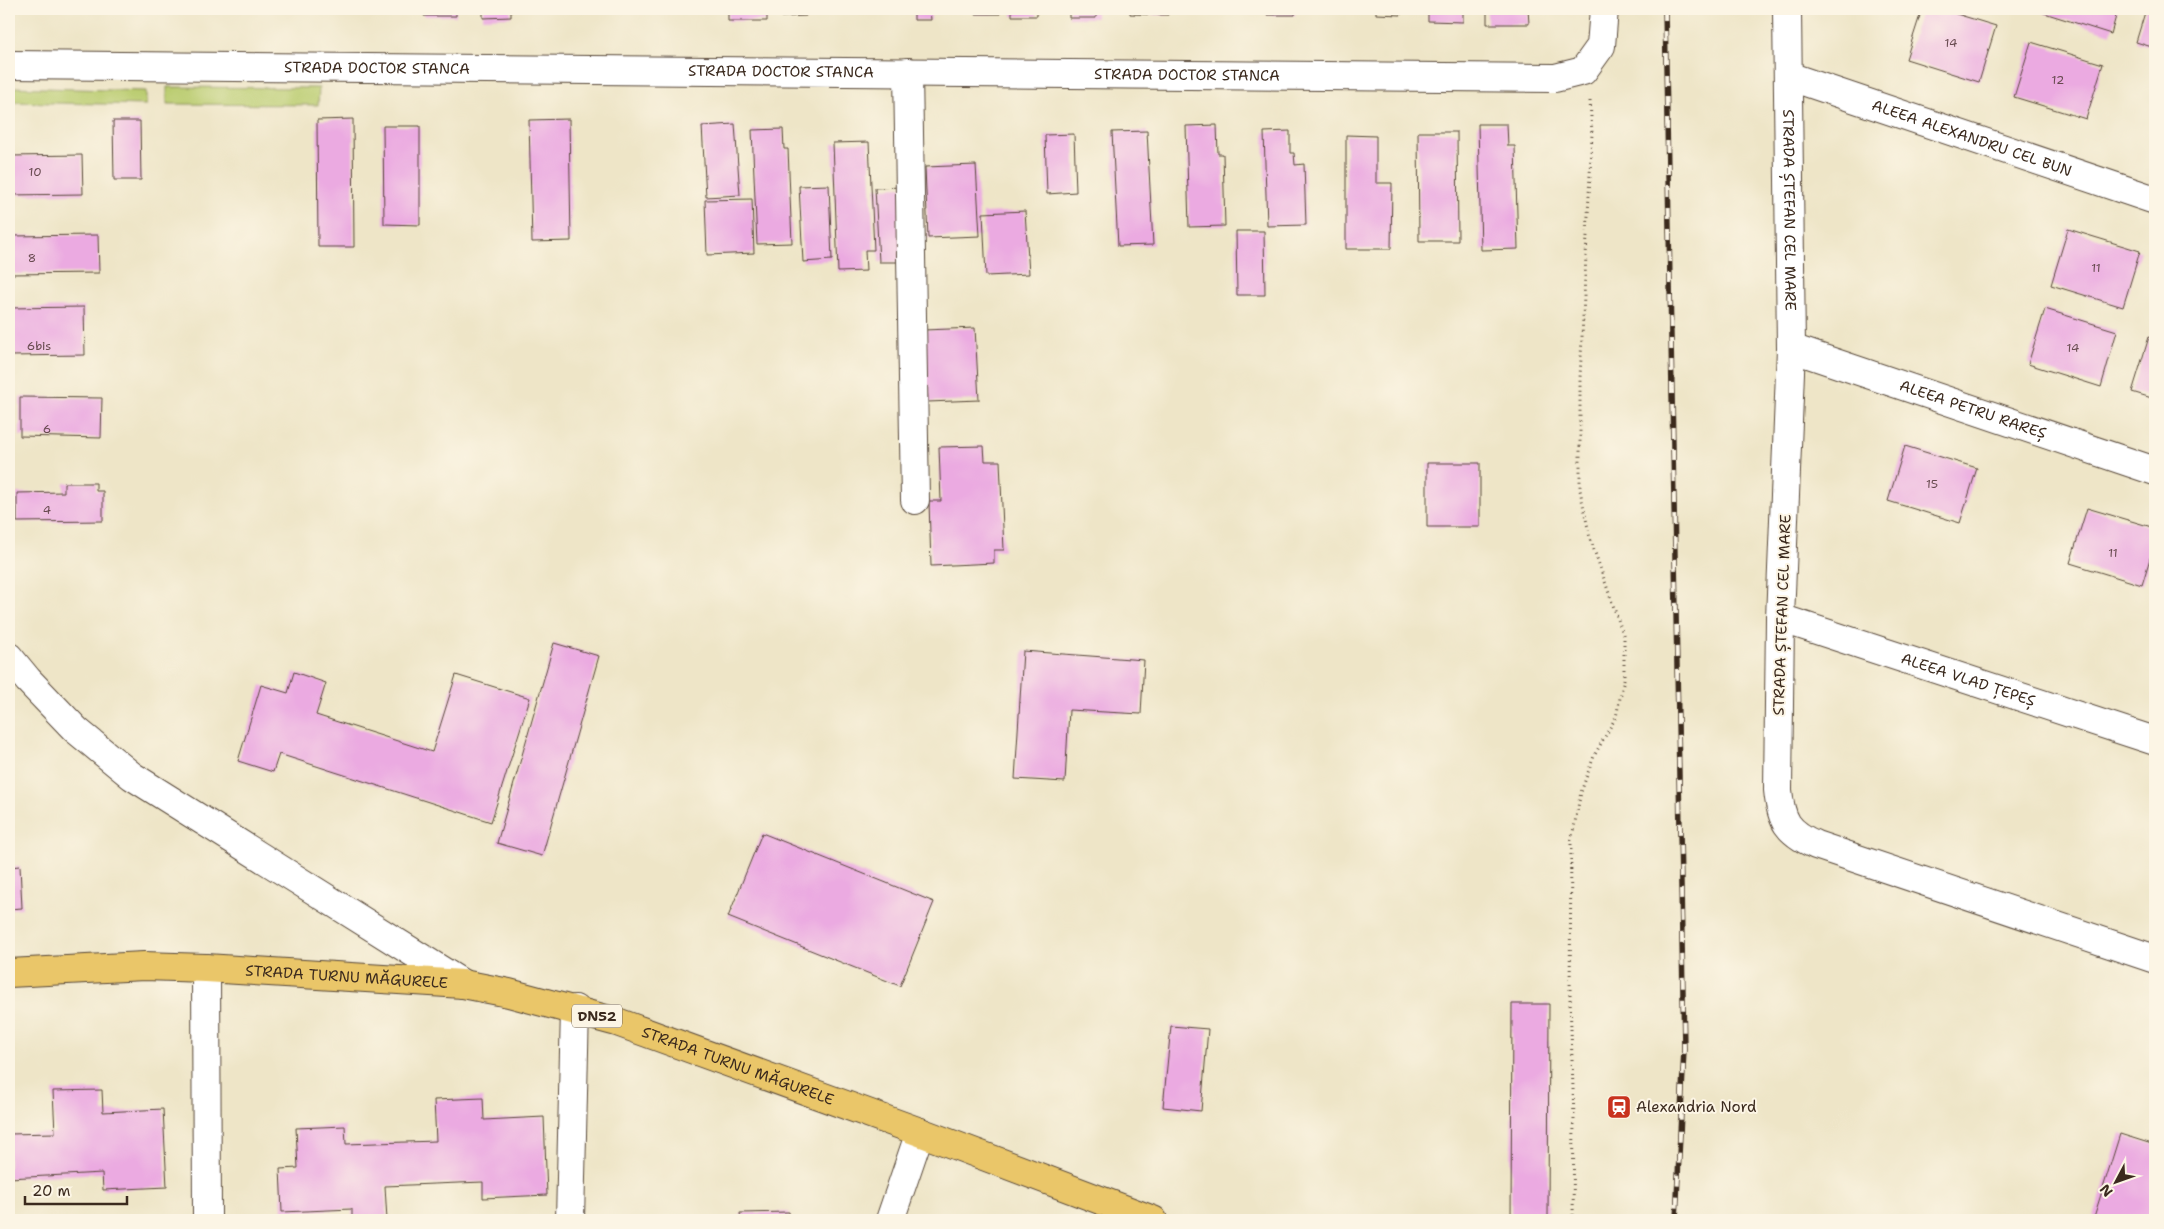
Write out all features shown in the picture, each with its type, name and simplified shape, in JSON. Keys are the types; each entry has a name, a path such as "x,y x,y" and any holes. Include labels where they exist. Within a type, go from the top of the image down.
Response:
{"main road":[{"name":"STRADA TURNU MĂGURELE","path":"9,973 144,966 206,968 463,984 536,999 617,1022 920,1132 1153,1220"}],"street":[{"path":"1583,71 1602,46 1604,9"},
{"name":"STRADA ȘTEFAN CEL MARE","path":"1787,9 1791,348 1780,618 1778,790 1780,810 1786,826 1800,838 1816,845 2155,959"},
{"name":"STRADA DOCTOR STANCA","path":"9,65 1555,78 1583,71"},
{"path":"908,72 915,500"},
{"name":"ALEEA ALEXANDRU CEL BUN","path":"1788,76 2155,200"},
{"name":"ALEEA PETRU RAREȘ","path":"1791,348 2155,471"},
{"name":"ALEEA VLAD ȚEPEȘ","path":"1780,618 2155,741"},
{"path":"9,657 28,680 76,730 132,776 463,984"},
{"path":"206,968 208,1076 207,1220"},
{"path":"570,1220 575,1009"},
{"path":"890,1220 920,1132"}],"path":[{"path":"1573,1220 1574,1118 1570,999 1571,842 1581,792 1594,756 1616,717 1624,679 1624,637 1590,538 1580,490 1580,378 1592,133 1590,96 1583,71"}],"green space":[{"path":"9,87 146,91 146,105 9,102"},
{"path":"167,87 319,88 318,105 167,104"}],"building":[{"path":"424,9 456,9 456,16 424,16"},
{"path":"483,9 511,9 511,17 483,18"},
{"path":"617,9 647,9 647,12 617,12"},
{"path":"728,9 767,9 767,21 728,21"},
{"path":"781,9 805,9 806,16 781,17"},
{"path":"853,9 884,9 884,11 853,12"},
{"path":"914,9 930,9 931,20 914,20"},
{"path":"975,9 1000,9 1000,14 975,14"},
{"path":"1012,9 1037,9 1037,16 1012,16"},
{"path":"1069,9 1096,9 1096,18 1069,18"},
{"path":"1130,9 1169,9 1168,15 1130,14"},
{"path":"1204,9 1237,9 1237,12 1203,11"},
{"path":"1267,9 1296,9 1295,15 1267,15"},
{"path":"1376,9 1401,9 1401,15 1376,14"},
{"path":"1428,9 1463,9 1463,22 1428,21"},
{"path":"1487,9 1528,9 1529,24 1487,24"},
{"path":"1922,9 1940,9 1996,26 1979,82 1906,59"},
{"path":"2039,9 2118,9 2111,34 2038,11"},
{"path":"2146,9 2155,9 2155,48 2136,42"},
{"path":"2031,42 2103,64 2086,119 2014,97"},
{"path":"353,119 354,247 318,247 317,120"},
{"path":"569,119 571,241 532,242 529,120"},
{"path":"113,121 140,121 141,180 114,180"},
{"path":"735,124 740,195 706,197 702,126"},
{"path":"1478,124 1507,124 1508,146 1515,146 1518,249 1481,250"},
{"path":"1217,125 1218,154 1223,154 1225,226 1189,227 1186,126"},
{"path":"383,126 420,126 420,225 384,224"},
{"path":"783,129 784,149 788,149 792,243 757,244 752,130"},
{"path":"1147,131 1153,245 1118,246 1112,132"},
{"path":"1290,131 1290,153 1294,153 1295,165 1304,164 1306,225 1267,226 1264,132"},
{"path":"1418,132 1457,132 1458,241 1419,241"},
{"path":"1074,134 1076,192 1047,194 1045,135"},
{"path":"1346,135 1376,136 1376,183 1392,183 1391,249 1346,249"},
{"path":"869,142 874,250 865,250 866,271 838,272 833,143"},
{"path":"82,155 83,194 9,195 9,156"},
{"path":"976,165 980,236 928,238 925,167"},
{"path":"829,185 832,260 803,262 799,186"},
{"path":"903,187 906,262 879,262 875,188"},
{"path":"752,199 754,253 707,255 705,200"},
{"path":"1025,211 1029,274 986,276 983,213"},
{"path":"2068,229 2140,251 2123,307 2051,285"},
{"path":"1236,231 1264,231 1265,295 1237,295"},
{"path":"98,235 99,273 9,274 9,236"},
{"path":"84,307 85,355 9,356 9,308"},
{"path":"2045,309 2117,331 2101,387 2028,364"},
{"path":"975,328 979,400 928,402 924,330"},
{"path":"2149,337 2155,339 2155,399 2132,392"},
{"path":"20,397 102,398 101,438 20,436"},
{"path":"984,446 985,461 1000,461 1004,550 994,550 994,563 931,566 929,501 941,501 939,447"},
{"path":"1905,446 1977,468 1960,523 1888,501"},
{"path":"1427,463 1480,463 1480,527 1427,527"},
{"path":"64,483 96,483 96,491 103,491 103,521 17,522 17,493 64,492"},
{"path":"2087,508 2155,528 2155,542 2142,585 2070,563"},
{"path":"554,643 599,656 542,856 497,843"},
{"path":"1023,651 1144,660 1141,714 1069,710 1065,782 1015,779"},
{"path":"294,672 326,683 316,715 432,752 456,675 530,698 491,822 279,754 273,772 238,761 261,685 288,693"},
{"path":"762,833 934,902 900,986 728,917"},
{"path":"20,866 22,908 9,909 9,867"},
{"path":"1512,1004 1549,1004 1548,1220 1511,1220"},
{"path":"1171,1026 1208,1029 1201,1111 1163,1107"},
{"path":"102,1090 103,1112 163,1109 167,1187 103,1190 102,1173 9,1178 9,1134 55,1133 53,1091"},
{"path":"483,1098 484,1120 544,1117 547,1195 483,1198 483,1182 385,1186 387,1220 352,1220 352,1209 282,1212 280,1169 298,1168 296,1128 345,1126 346,1144 436,1141 434,1100"},
{"path":"2120,1134 2155,1145 2155,1220 2093,1220"},
{"path":"789,1212 790,1220 741,1220 740,1213"}],"railway":[{"path":"1665,9 1684,1049 1676,1220"}],"place":[{"name":"Alexandria Nord","path":"1619,1107"}]}
